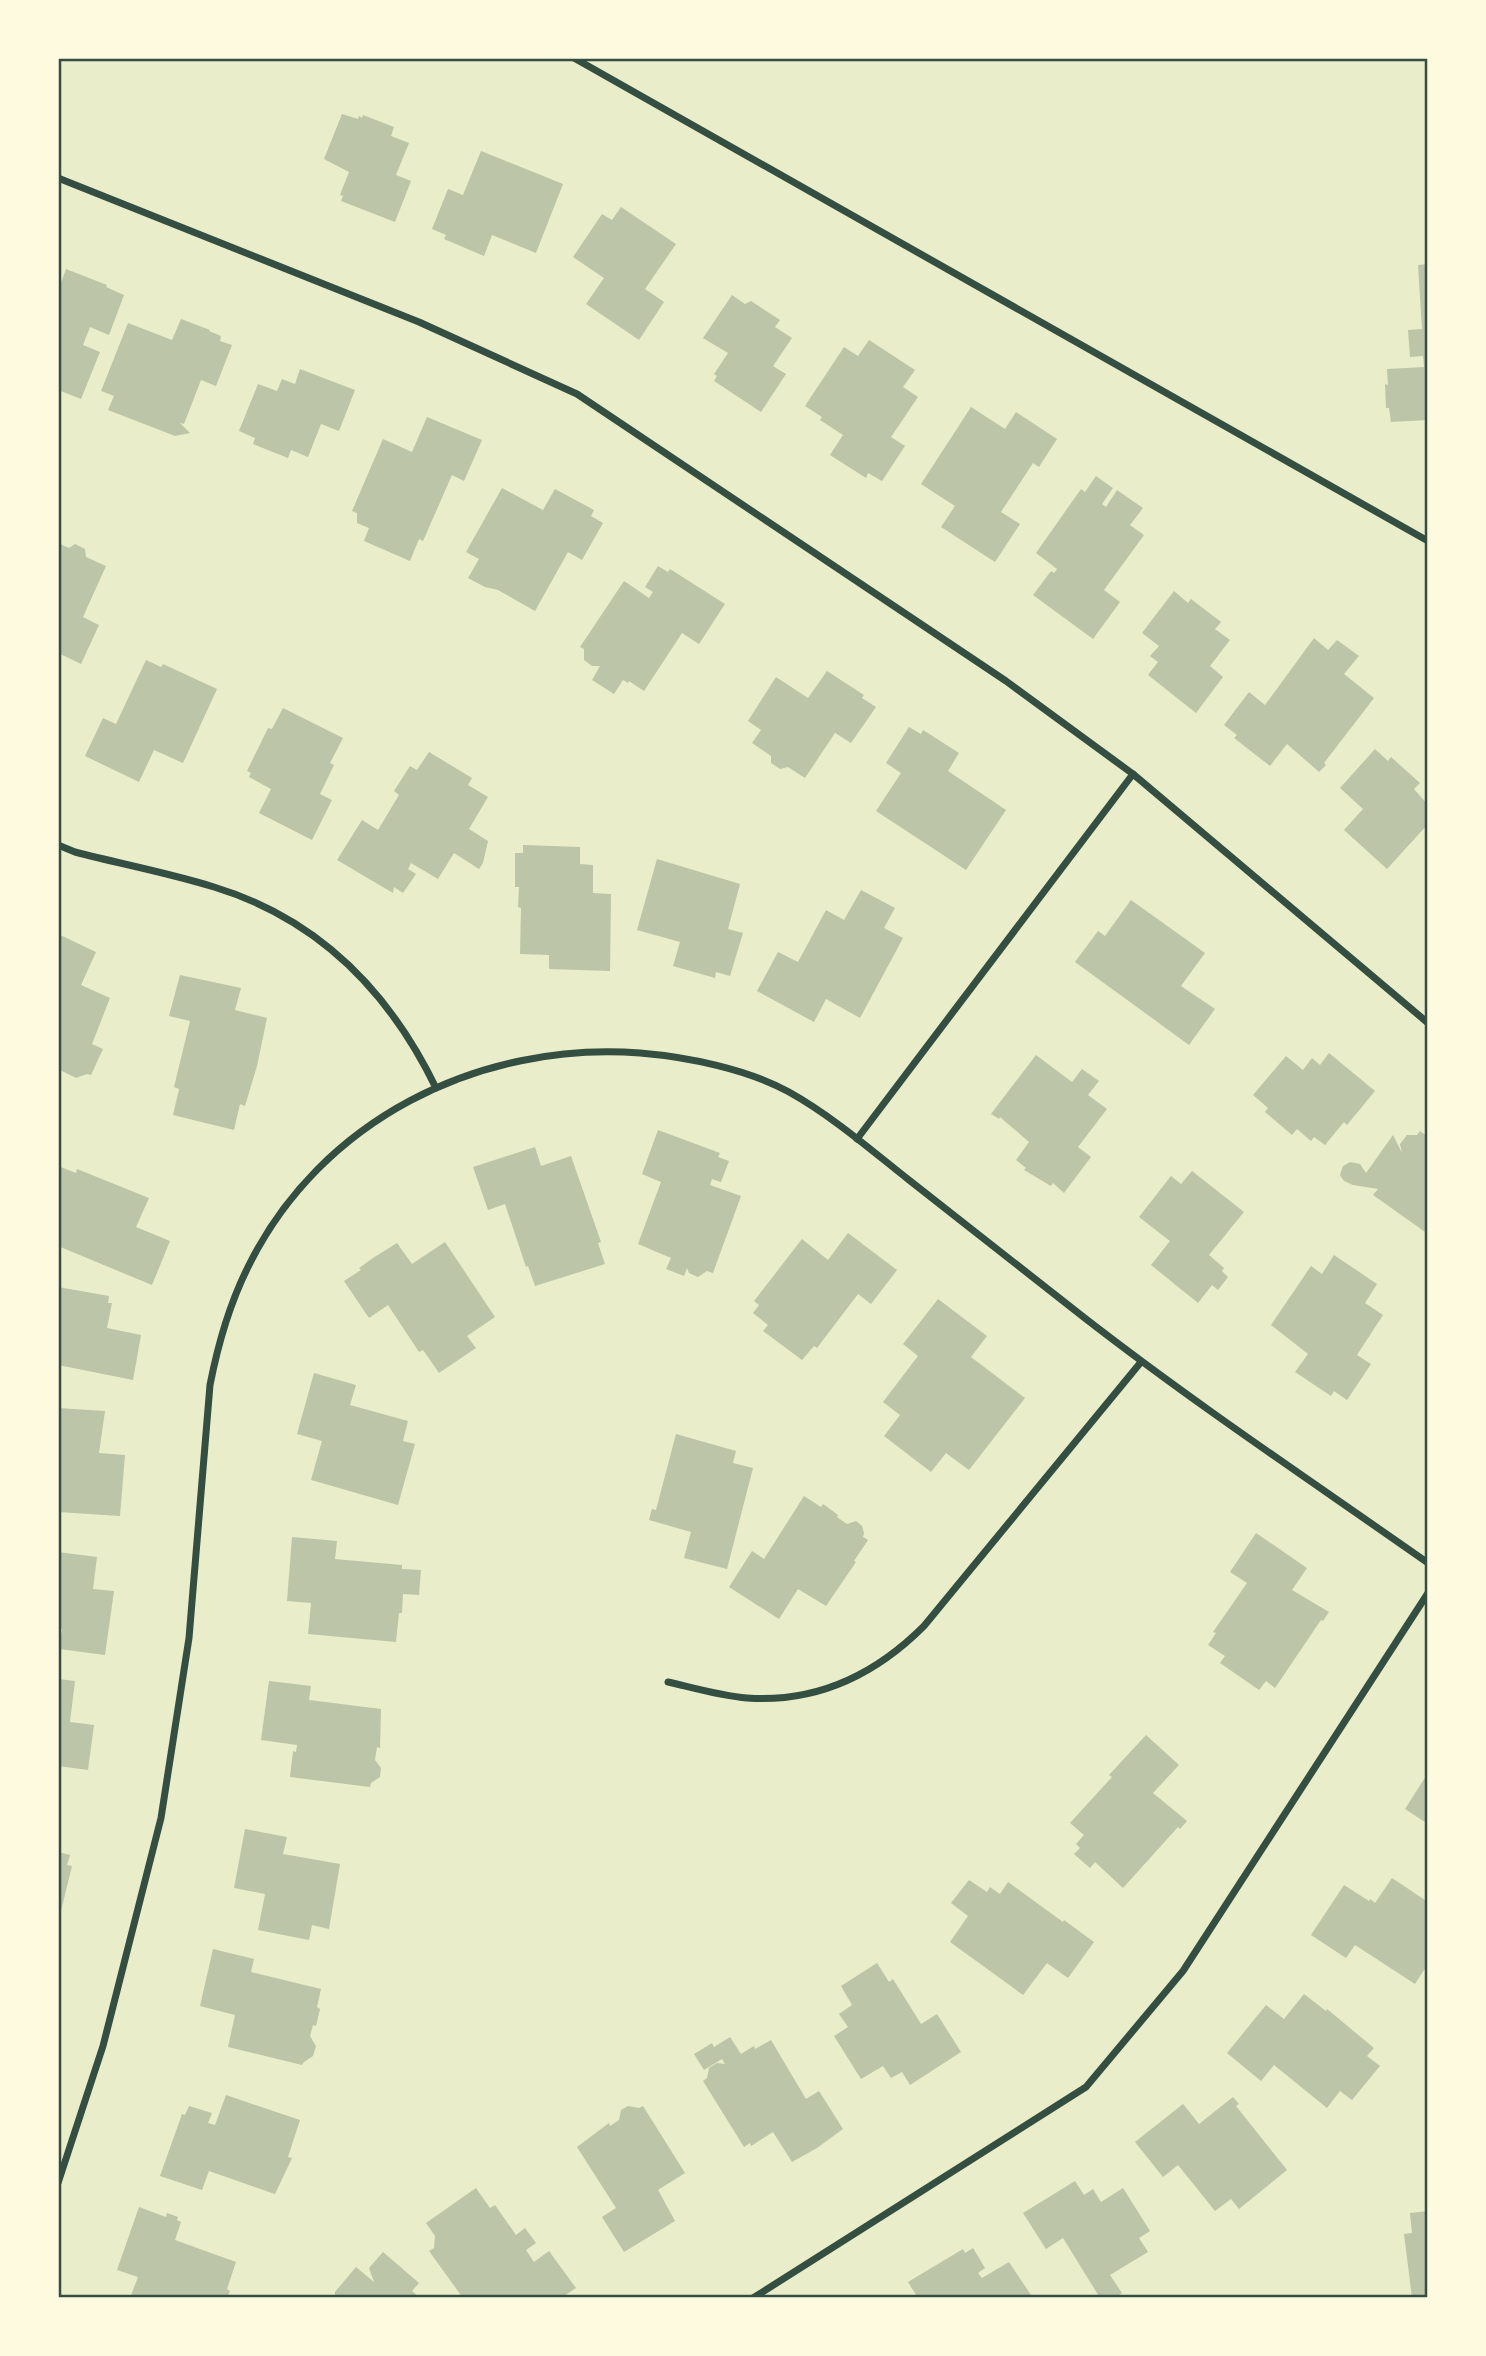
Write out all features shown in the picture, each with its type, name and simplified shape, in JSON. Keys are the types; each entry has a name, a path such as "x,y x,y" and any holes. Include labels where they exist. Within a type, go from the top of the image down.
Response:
{"street":[{"path":"574,58 1428,541"},
{"path":"58,178 419,322 577,394 1006,681 1133,774 1428,1023"},
{"path":"857,1139 1133,774"},
{"path":"58,845 75,852 214,887 286,918 348,963 375,991 399,1021 436,1088"},
{"path":"58,2183 103,2046 161,1818 189,1638 210,1385 232,1304 249,1265 270,1228 295,1194 324,1162 355,1134 394,1109 436,1088 479,1071 524,1059 617,1052 661,1055 705,1063 747,1075 788,1092 857,1139 1141,1362 1428,1563"},
{"path":"668,1682 745,1698 772,1698 826,1689 854,1679 880,1664 903,1647 924,1626 1141,1362"},
{"path":"753,2298 1086,2087 1183,1971 1428,1593"}],"building":[{"path":"342,114 358,119 363,115 394,127 391,136 409,143 396,175 411,181 395,222 341,201 343,196 340,195 349,172 324,159"},
{"path":"481,151 563,184 536,253 492,235 484,256 444,239 446,235 432,229 448,189 463,195"},
{"path":"621,207 676,244 645,289 664,302 639,340 586,304 604,278 573,257 602,214 612,220"},
{"path":"1428,264 1428,420 1391,422 1389,408 1386,408 1387,369 1424,367 1423,356 1410,357 1408,330 1422,329 1418,265"},
{"path":"66,269 107,285 106,287 124,295 109,335 90,327 83,345 100,352 81,399 58,390 58,291"},
{"path":"732,295 745,304 751,301 780,320 775,327 792,338 773,366 786,374 761,412 714,381 717,376 714,374 728,353 703,338"},
{"path":"181,319 210,330 221,336 220,341 232,345 216,386 201,380 184,424 180,423 190,433 175,436 108,410 114,396 101,391 128,323 172,340"},
{"path":"869,340 915,370 903,387 918,397 891,437 905,446 882,481 868,473 866,478 830,455 843,435 805,406 844,347 858,356"},
{"path":"300,369 355,390 339,431 321,424 308,457 291,450 288,458 253,444 255,438 239,431 258,384 277,391 282,379 295,384"},
{"path":"971,407 1005,429 1016,412 1057,439 1039,467 1033,463 1001,512 1020,524 995,562 941,527 955,506 921,484"},
{"path":"427,417 482,440 464,481 452,475 423,541 419,539 410,561 364,541 369,528 357,523 357,513 352,511 383,439 412,452"},
{"path":"1096,476 1113,488 1102,504 1106,507 1117,490 1143,508 1130,525 1144,535 1104,590 1120,602 1093,639 1033,595 1051,571 1054,573 1057,569 1036,553 1081,489 1085,492"},
{"path":"502,488 543,510 555,489 594,510 591,516 603,523 582,560 568,552 535,611 498,590 468,578 479,559 466,552"},
{"path":"58,543 69,548 75,544 85,549 86,557 106,566 83,617 99,625 81,664 58,653"},
{"path":"658,566 668,572 670,569 725,604 699,644 682,633 644,691 623,680 614,694 592,680 600,666 592,666 584,660 584,649 580,647 624,581 649,598 653,592 645,587"},
{"path":"1174,591 1188,603 1191,599 1221,622 1215,629 1230,640 1210,666 1223,677 1196,713 1148,675 1158,662 1150,656 1159,646 1142,633"},
{"path":"1314,638 1328,650 1337,640 1359,656 1344,674 1374,698 1319,772 1287,744 1270,766 1234,738 1237,735 1224,725 1249,692 1265,705"},
{"path":"146,660 161,667 163,664 217,689 183,763 154,750 139,782 85,756 103,718 116,724"},
{"path":"827,671 864,695 862,698 876,707 851,743 835,733 805,778 788,767 780,769 771,763 771,756 752,743 761,730 748,721 776,677 808,698"},
{"path":"283,708 343,738 330,763 334,765 320,794 332,800 312,840 259,813 271,789 249,777 251,773 247,771 268,728 272,729"},
{"path":"909,727 921,734 923,730 959,753 948,771 1006,810 966,870 876,811 901,773 886,763"},
{"path":"1375,749 1388,761 1391,757 1420,783 1414,789 1428,805 1428,824 1387,869 1344,830 1363,809 1340,788"},
{"path":"429,752 472,778 468,785 488,797 469,829 488,841 483,863 479,869 454,853 438,879 411,863 408,869 416,874 403,893 394,887 393,893 337,860 362,820 378,830 399,795 394,791 410,766 417,770"},
{"path":"523,845 580,847 580,864 593,865 593,893 611,894 610,971 549,969 549,955 520,954 521,908 518,907 519,887 515,887 515,853 523,853"},
{"path":"657,859 740,884 728,929 743,933 730,976 716,972 715,978 673,966 680,942 637,930"},
{"path":"861,890 895,908 884,928 903,938 860,1018 826,999 814,1022 757,991 778,952 798,962 826,910 844,920"},
{"path":"1131,900 1205,953 1181,986 1215,1009 1189,1045 1075,962 1098,931 1105,936"},
{"path":"58,934 96,952 81,985 110,998 92,1044 103,1049 91,1075 76,1078 58,1069"},
{"path":"180,975 241,988 235,1010 267,1018 257,1066 245,1106 240,1104 234,1130 173,1115 179,1089 174,1087 190,1021 169,1016"},
{"path":"1329,1053 1375,1091 1347,1125 1344,1122 1325,1145 1314,1137 1311,1141 1297,1129 1292,1135 1265,1112 1268,1108 1253,1095 1286,1056 1303,1070 1312,1058 1320,1065"},
{"path":"1036,1055 1072,1082 1082,1069 1099,1081 1088,1095 1107,1109 1078,1147 1091,1157 1064,1193 1053,1183 1051,1186 1024,1170 1026,1168 1016,1160 1029,1142 1000,1117 999,1119 991,1114"},
{"path":"658,1130 720,1153 718,1157 729,1161 721,1182 712,1179 710,1185 741,1196 713,1273 707,1271 698,1277 689,1273 687,1268 684,1276 666,1269 671,1258 638,1244 661,1182 642,1174"},
{"path":"1420,1131 1428,1137 1428,1234 1373,1195 1378,1189 1353,1185 1344,1181 1340,1175 1343,1166 1350,1162 1360,1164 1366,1173 1393,1135 1402,1153 1400,1144 1407,1135 1417,1135"},
{"path":"535,1147 541,1166 571,1156 601,1242 598,1243 605,1264 535,1286 505,1204 488,1210 473,1167"},
{"path":"58,1166 76,1173 77,1169 149,1198 136,1227 170,1241 152,1285 58,1246"},
{"path":"1192,1171 1244,1212 1209,1255 1224,1268 1222,1271 1228,1277 1218,1290 1212,1285 1198,1303 1151,1265 1170,1241 1139,1217 1171,1176 1181,1184"},
{"path":"848,1233 897,1270 871,1304 858,1294 817,1348 814,1346 802,1360 763,1331 768,1325 753,1313 759,1305 754,1301 802,1239 828,1260"},
{"path":"445,1242 495,1317 467,1336 476,1348 439,1373 423,1350 419,1352 388,1305 369,1318 344,1281 397,1243 412,1264"},
{"path":"1334,1255 1377,1284 1365,1303 1383,1315 1357,1355 1371,1364 1347,1400 1334,1391 1331,1396 1295,1372 1308,1354 1271,1325 1311,1266 1322,1274"},
{"path":"58,1287 109,1296 108,1303 112,1303 107,1328 141,1335 133,1380 58,1365"},
{"path":"938,1299 987,1336 971,1357 1025,1398 969,1470 946,1453 931,1472 884,1436 900,1415 883,1402 918,1356 903,1344"},
{"path":"314,1373 356,1385 350,1405 408,1421 403,1441 415,1444 398,1505 311,1480 322,1441 297,1434"},
{"path":"58,1408 105,1411 99,1453 125,1455 120,1516 58,1512"},
{"path":"676,1434 736,1451 733,1463 753,1468 727,1569 684,1558 691,1532 649,1520 652,1509 656,1510"},
{"path":"804,1496 821,1507 823,1504 847,1524 856,1521 862,1526 863,1537 868,1540 826,1606 798,1589 779,1619 729,1587 752,1551 764,1559"},
{"path":"1256,1533 1307,1568 1292,1590 1329,1612 1275,1688 1266,1681 1259,1690 1220,1663 1225,1656 1208,1645 1216,1633 1213,1632 1247,1583 1230,1572"},
{"path":"292,1537 337,1541 335,1559 402,1565 402,1569 421,1570 419,1595 403,1594 396,1642 308,1634 311,1603 287,1601"},
{"path":"58,1552 97,1557 93,1589 114,1591 105,1655 59,1649 62,1629 58,1629"},
{"path":"58,1679 75,1681 70,1722 94,1725 88,1770 58,1766"},
{"path":"269,1681 311,1686 309,1700 381,1709 380,1748 377,1747 375,1760 381,1768 380,1777 371,1783 370,1787 290,1777 293,1751 296,1752 297,1745 261,1740"},
{"path":"1146,1735 1179,1765 1153,1793 1187,1821 1180,1829 1178,1827 1123,1888 1095,1862 1090,1868 1074,1854 1080,1848 1076,1844 1084,1835 1070,1823"},
{"path":"1428,1773 1428,1824 1405,1809"},
{"path":"245,1829 287,1837 283,1854 340,1864 329,1929 312,1925 309,1940 258,1930 265,1894 234,1888"},
{"path":"58,1852 70,1855 67,1865 72,1866 59,1919"},
{"path":"1392,1878 1428,1902 1428,1969 1426,1967 1415,1984 1355,1945 1346,1958 1311,1935 1344,1885 1375,1903"},
{"path":"969,1880 987,1892 990,1887 1000,1894 1008,1882 1094,1942 1068,1978 1047,1963 1023,1995 950,1942 968,1916 951,1903"},
{"path":"213,1949 254,1959 251,1972 321,1989 317,2007 320,2009 316,2026 313,2025 310,2036 316,2046 313,2056 302,2065 228,2047 235,2015 200,2006"},
{"path":"877,1963 889,1982 893,1979 921,2024 937,2014 961,2052 910,2085 902,2072 891,2078 883,2066 861,2079 834,2036 848,2027 839,2014 852,2005 841,1986"},
{"path":"1304,1994 1326,2011 1327,2009 1374,2048 1367,2056 1380,2066 1352,2100 1340,2091 1327,2108 1274,2065 1261,2081 1227,2053 1266,2005 1284,2019"},
{"path":"730,2037 741,2054 771,2040 806,2099 819,2091 843,2129 792,2162 773,2132 751,2146 750,2143 744,2147 703,2081 707,2078 709,2068 717,2063 725,2064 722,2059 704,2070 694,2054 712,2043 714,2047"},
{"path":"226,2095 300,2120 288,2157 292,2158 275,2194 209,2171 202,2190 160,2176 182,2114 185,2115 189,2106 212,2113 208,2123 215,2125"},
{"path":"1233,2097 1239,2104 1236,2106 1287,2170 1239,2209 1231,2199 1215,2211 1178,2165 1163,2177 1135,2142 1183,2104 1199,2124"},
{"path":"628,2106 643,2106 685,2173 658,2190 675,2221 624,2252 602,2217 616,2208 577,2147 609,2123 610,2126 619,2120 621,2110"},
{"path":"1075,2181 1084,2195 1093,2189 1101,2202 1123,2188 1150,2231 1139,2238 1148,2252 1110,2275 1122,2293 1114,2298 1100,2298 1063,2238 1046,2249 1023,2213"},
{"path":"476,2188 490,2208 495,2205 516,2235 525,2228 536,2243 526,2250 534,2262 549,2251 576,2288 561,2298 463,2298 429,2251 434,2248 435,2236 426,2223"},
{"path":"139,2207 166,2217 167,2213 178,2217 177,2220 181,2222 175,2240 236,2262 227,2289 230,2291 227,2298 130,2298 138,2277 117,2270"},
{"path":"1428,2211 1428,2298 1412,2298 1404,2234 1412,2233 1410,2213"},
{"path":"973,2248 985,2268 978,2273 982,2278 1009,2262 1033,2298 918,2298 908,2282 963,2249 965,2253"},
{"path":"383,2252 419,2283 412,2291 417,2298 335,2298 335,2292 356,2267 374,2282 369,2268"}]}
